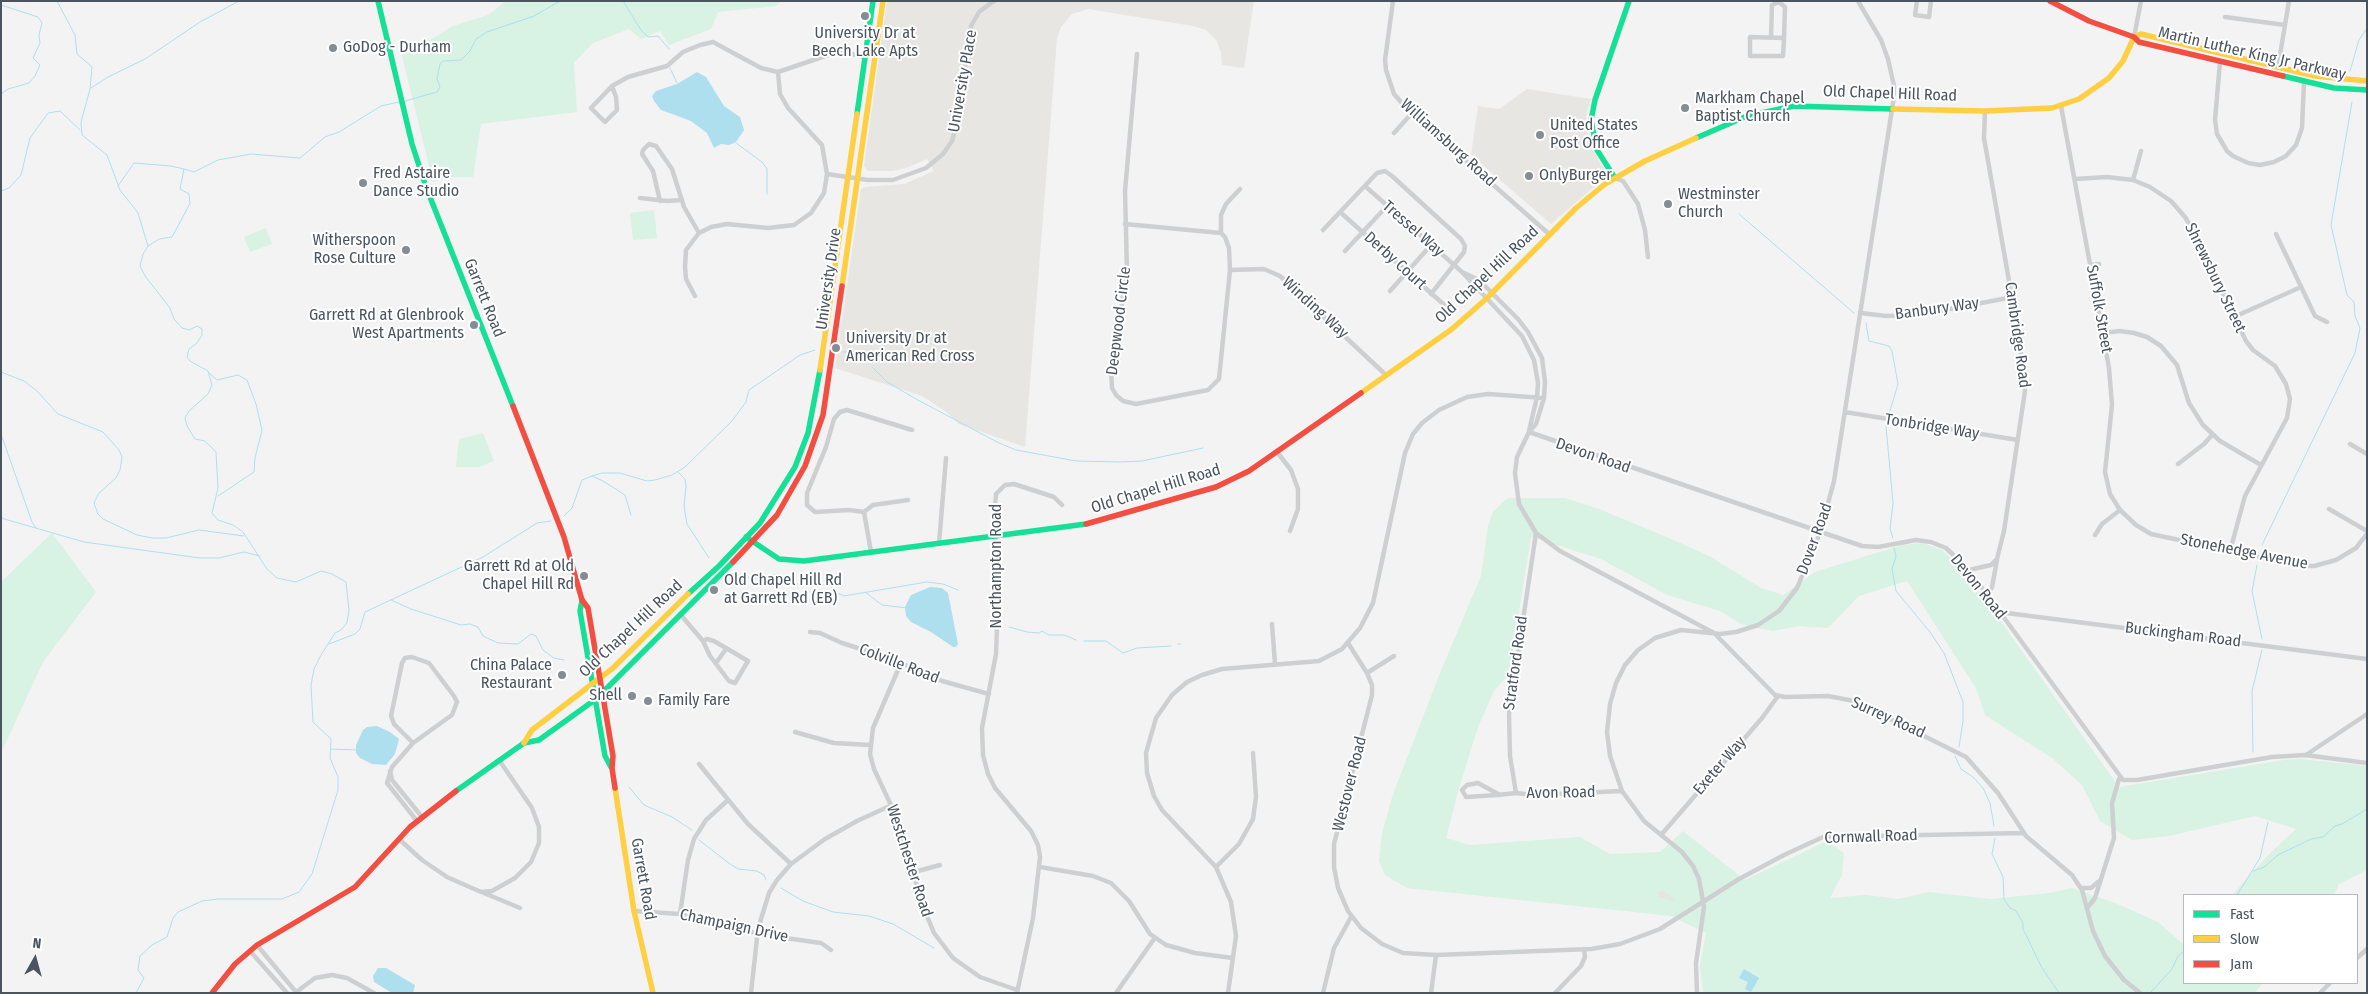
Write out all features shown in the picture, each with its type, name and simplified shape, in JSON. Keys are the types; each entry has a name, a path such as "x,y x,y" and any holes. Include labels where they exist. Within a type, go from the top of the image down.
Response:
{"street":[{"name":"Garrett Road","path":"378,1 416,158 432,205 555,514 582,600 588,608 613,756 612,768 634,911 653,993"},
{"name":"University Drive","path":"746,538 783,488 802,450 813,415 873,1"},
{"name":"University Drive","path":"753,543 787,500 805,466 818,432 827,396 883,1"},
{"name":"University Place","path":"827,174 848,178 885,180 907,176 930,166 947,150 957,123 971,26 979,12 994,1"},
{"name":"Williamsburg Road","path":"1393,1 1386,49 1386,70 1394,94 1412,113 1550,234"},
{"path":"1629,1 1595,100 1591,120 1597,150 1615,178 1623,181 1638,204 1646,230 1648,257"},
{"name":"Dover Road","path":"1697,993 1696,963 1704,916 1704,900 1699,878 1690,860 1644,820 1622,791 1612,765 1607,732 1611,699 1623,668 1638,650 1660,636 1681,630 1729,634 1748,629 1766,621 1779,611 1797,588 1820,533 1834,481 1893,108 1894,86 1888,59 1881,40 1858,1"},
{"path":"1917,1 1915,15 1929,17 1931,1"},
{"name":"Martin Luther King Jr Parkway","path":"2050,1 2095,24 2134,37 2139,42 2304,82 2334,88 2367,90"},
{"name":"Old Chapel Hill Road","path":"524,743 532,730 613,668 669,611 719,566 746,538 773,556 792,562 1072,527 1109,519 1216,487 1236,479 1277,452 1452,329 1487,298 1576,208 1615,178 1645,161 1729,123 1762,111 1794,106 2022,111 2062,106 2088,94 2108,78 2123,61 2134,37 2141,1"},
{"path":"2278,67 2289,1"},
{"path":"1771,38 1772,5 1779,2 1785,7 1784,38 1783,56 1750,56 1750,37 1771,38 1784,38"},
{"path":"2225,17 2285,25"},
{"name":"Martin Luther King Jr Parkway","path":"2134,37 2141,34 2315,76 2367,81"},
{"path":"612,86 616,97 617,110 605,122 591,108 612,86 628,77 666,66 683,52 713,42 761,68 778,72 834,53 847,53 865,57"},
{"name":"Deepwood Circle","path":"1137,54 1125,192 1126,272 1117,322 1111,384 1116,395 1126,402 1136,404 1208,390 1217,383 1221,371 1230,270 1229,248 1225,237 1221,233 1222,210 1240,189"},
{"path":"2220,62 2215,120 2217,134 2227,151 2248,163 2260,165 2274,162 2286,156 2296,145 2302,122 2304,82"},
{"path":"695,296 686,279 684,266 686,250 699,232 711,226 727,224 768,228 794,225 808,216 824,193 827,174 822,145 788,108 780,94 778,72"},
{"name":"Suffolk Street","path":"2062,106 2110,368 2112,405 2105,472 2108,487 2120,510"},
{"name":"Cambridge Road","path":"1985,111 1984,138 2013,297 2025,381 2024,402 2004,531 1992,587 1987,596"},
{"path":"1394,133 1412,113"},
{"path":"660,201 653,170 642,154 643,150 650,144 656,146 663,155 679,187 682,200 692,223 699,232"},
{"path":"2133,180 2141,151"},
{"path":"1323,230 1377,173 1385,171 1461,239 1464,252 1431,294"},
{"name":"Shrewsbury Street","path":"2075,179 2107,177 2133,180 2162,194 2186,217 2249,346 2280,371 2289,393 2290,406 2287,418 2241,506 2230,551"},
{"name":"Tressel Way","path":"1364,186 1462,272 1512,324 1529,348 1536,372 1537,397 1528,432"},
{"path":"640,198 660,201 682,200"},
{"path":"1345,251 1387,206"},
{"name":"Derby Court","path":"1340,212 1450,310"},
{"path":"1126,224 1221,233"},
{"path":"2276,234 2315,316 2327,322"},
{"path":"1390,291 1431,244"},
{"path":"2091,265 2099,264"},
{"name":"Winding Way","path":"1230,270 1264,269 1280,276 1386,375"},
{"name":"Tressel Way","path":"1462,272 1479,280 1518,319 1536,346 1544,371 1544,398 1536,424 1528,432"},
{"path":"2234,317 2301,287"},
{"name":"Banbury Way","path":"1861,313 1886,316 1910,315 2013,297"},
{"path":"2103,333 2120,331 2134,333 2154,341 2167,352 2180,372 2192,409 2212,435 2261,465"},
{"path":"1228,993 1236,936 1234,916 1228,892 1216,867 1162,810 1154,796 1146,763 1151,729 1162,706 1192,679 1222,669 1319,661 1334,655 1348,643 1368,616 1373,602 1405,453 1414,434 1422,423 1439,410 1467,396 1488,394 1544,398"},
{"path":"908,500 873,505 864,512 849,510 815,512 807,505 807,493 826,447 834,419 840,412 847,410 912,430"},
{"name":"Tonbridge Way","path":"1845,412 2018,440"},
{"path":"1528,432 1516,465 1515,481 1522,512 1536,533 1560,551 1714,633 1772,693 1778,696"},
{"name":"Devon Road","path":"1528,432 1820,533 1868,547 1886,546 1912,540 1931,542 1952,552 1969,570 2119,778"},
{"path":"2178,464 2204,444 2212,435"},
{"path":"2350,444 2367,454"},
{"path":"1277,452 1290,470 1298,489 1298,509 1290,531"},
{"path":"940,544 946,458"},
{"name":"Northampton Road","path":"1017,992 1033,918 1040,867 1039,850 1035,838 1000,795 987,770 982,739 996,654 998,564 994,537 994,517 996,494 1005,485 1014,484 1054,497 1062,505"},
{"path":"2329,509 2367,533"},
{"path":"2095,535 2102,524 2120,510"},
{"name":"Stonehedge Avenue","path":"2120,510 2129,521 2151,534 2293,565 2314,566 2336,560 2351,553 2367,533"},
{"path":"864,512 871,552"},
{"name":"Stratford Road","path":"1516,793 1510,756 1509,714 1536,533"},
{"name":"Old Chapel Hill Road","path":"212,993 235,964 257,945 355,886 419,819 524,743 539,740 596,699 753,543"},
{"path":"1969,570 1991,565 1997,559"},
{"name":"Garrett Road","path":"582,600 580,611 605,756 612,768"},
{"name":"Buckingham Road","path":"1999,612 2367,659"},
{"path":"680,614 703,641 716,663 732,684 739,678 748,661 732,650 726,649 710,640 703,641"},
{"path":"1272,624 1275,664"},
{"name":"Colville Road","path":"810,632 820,633 901,663 942,681 989,694"},
{"name":"Westover Road","path":"1348,643 1367,672 1372,685 1370,704 1333,855 1340,894 1351,916 1367,933 1388,947 1409,954 1436,955 1584,949 1612,946 1651,934 1704,900"},
{"path":"716,663 726,649"},
{"path":"1367,672 1394,656"},
{"path":"413,743 394,724 390,716 402,663 405,658 412,657 429,663 457,702 452,715 413,743 390,771 392,780 419,819"},
{"name":"Westchester Road","path":"901,663 876,719 870,745 874,768 892,806 930,924 948,953 980,977 1017,992"},
{"name":"Surrey Road","path":"1778,696 1828,696 1854,701 1962,754 1976,766 1998,793 2023,833 2069,872 2081,888 2088,907 2095,938 2105,956 2124,980 2140,993"},
{"name":"Exeter Way","path":"1661,835 1762,718 1778,696"},
{"path":"2305,756 2367,714"},
{"path":"795,732 834,743 870,745"},
{"path":"1216,867 1239,844 1255,814 1256,797 1253,753"},
{"path":"2088,907 2095,898 2114,838 2112,802 2119,778 2138,780 2272,757 2305,756 2367,763"},
{"path":"483,892 492,891 521,873 531,862 539,843 537,818 499,760"},
{"path":"699,764 758,835 791,864"},
{"name":"Avon Road","path":"1500,795 1474,783 1464,787 1462,792 1466,797 1500,795 1516,793 1533,795 1622,791"},
{"path":"680,914 689,853 694,839 706,820 728,800"},
{"path":"751,993 757,933 768,893 780,876 791,864 857,821 892,806"},
{"name":"Cornwall Road","path":"1704,900 1784,854 1823,837 2023,833"},
{"path":"399,839 422,860 447,877 520,908"},
{"path":"914,872 940,865"},
{"path":"1040,867 1093,876 1111,884 1129,901 1139,920 1154,939 1174,949 1233,958"},
{"path":"2081,888 2091,888 2099,881"},
{"name":"Champaign Drive","path":"634,911 650,910 680,914 757,933 820,943 831,950"},
{"path":"1323,993 1334,948 1351,916"},
{"path":"1116,993 1154,939"},
{"path":"257,945 296,992 316,978 332,975 347,978 374,993"},
{"path":"2358,957 2367,948"},
{"path":"1555,993 1581,966 1585,957 1584,949"},
{"path":"250,951 287,993"},
{"path":"1431,993 1436,955"},
{"path":"270,974 276,968"},
{"path":"2320,993 2329,984"}],"shaded area":[{"path":"887,1 1254,1 1244,68 1222,65 1221,52 1216,40 1206,30 1193,26 1088,9 1072,14 1061,27 1057,39 1025,447 959,424 945,411 922,396 835,368 861,189 865,187 904,184 934,171 927,159 906,168 892,171 868,171 864,166"},
{"path":"1527,89 1591,99 1586,117 1588,134 1593,151 1608,175 1551,224 1471,155 1478,106 1499,109"}],"green space":[{"path":"506,1 782,1 776,6 718,12 711,29 669,45 660,31 641,39 629,29 593,43 574,63 577,112 481,124 473,177 449,177 433,182 400,48 430,40 453,26 488,15"},
{"path":"654,210 657,238 633,240 630,213"},
{"path":"266,228 272,244 250,252 244,237"},
{"path":"483,433 494,461 479,467 456,467 459,439"},
{"path":"1510,498 1565,498 1599,509 1711,557 1761,588 1783,595 1815,572 1902,545 1923,543 1942,550 1953,560 1984,598 2119,787 2284,760 2301,759 2367,766 2367,870 2339,884 2334,894 2233,894 2269,854 2296,829 2255,816 2169,836 2132,840 2100,821 2082,785 2052,758 1985,715 1976,688 1907,581 1859,596 1828,628 1799,626 1773,631 1741,624 1720,611 1667,595 1601,559 1531,537 1509,674 1494,691 1478,727 1446,838 1470,845 1580,837 1610,854 1660,852 1683,831 1745,880 1827,841 1844,853 1842,875 1830,898 1866,895 1898,899 1929,892 1990,899 2049,893 2072,888 2115,903 2158,922 2183,942 2183,984 2262,984 2254,993 1703,993 1700,966 1706,933 1671,916 1407,888 1385,875 1379,861 1382,833 1393,794 1440,673 1481,576 1488,526 1493,512"},
{"path":"52,533 96,592 43,662 1,753 1,582"}],"sand":[{"path":"1663,891 1674,898 1674,901 1658,897 1658,892"}],"water":[{"path":"697,72 706,77 724,106 740,117 744,130 736,142 729,145 721,144 714,148 707,133 691,121 661,110 654,101 652,96 656,91 677,84"},
{"path":"930,587 942,588 948,593 958,644 956,647 911,622 906,616 905,607 911,595"},
{"path":"377,726 399,739 395,754 386,765 372,764 360,758 356,753 356,745 363,730 367,727"},
{"path":"378,968 386,968 415,985 413,993 392,993 374,982 373,976"},
{"path":"1744,969 1759,978 1751,992 1745,989 1748,982 1739,978"}],"waterway":[{"path":"57,1 75,35 77,54 92,67 90,89 81,122 82,135 107,155 120,190 138,213 148,246"},
{"path":"91,88 108,77 145,59 200,22 239,1"},
{"path":"405,101 437,92 440,87 437,79 440,64 443,61 461,60 470,51 476,39 487,32 534,16 560,1"},
{"path":"623,1 641,30 648,37 658,36 669,49"},
{"path":"1,5 38,17 42,23 39,35 40,43 33,58 40,65 35,76 29,83 8,89 1,94"},
{"path":"2350,71 2359,40 2367,28"},
{"path":"670,68 677,83"},
{"path":"184,169 194,172 218,160 251,154 300,158 325,137 339,132 381,106 399,102"},
{"path":"2262,545 2355,353 2360,328 2355,316 2354,302 2347,295 2331,225 2352,102"},
{"path":"1,191 9,188 21,175 30,138 48,113 60,111 80,130"},
{"path":"736,143 762,162 767,169 767,194"},
{"path":"118,186 134,163 184,169 180,189 189,194 190,203 172,237 159,239 148,246 143,254 140,266 145,276 170,308 174,319 182,328 189,330 197,326 202,329 202,335 197,343 189,349 187,357 190,361 208,371 212,385 208,394 189,411 185,418 187,426 195,439 205,441 216,452 218,488 212,513 218,520 233,525 243,532 267,569 277,578 296,582 321,571 332,574 346,582 349,610 347,623 341,630 335,633 321,655 314,669 311,685 313,722 331,739 330,758 338,777 338,790 312,874 299,892 282,899 218,899 202,901 178,912 173,918 167,937 152,945 140,956 138,970 144,978 136,993"},
{"path":"1739,214 1854,313"},
{"path":"1866,323 1869,341 1889,346 1892,351 1898,384 1889,414"},
{"path":"564,516 572,508 582,480 602,473 620,473 647,481 655,480 672,475 685,467 732,421 746,402 749,390 800,355 815,350"},
{"path":"843,352 861,352"},
{"path":"872,367 887,382 916,399 1016,450 1076,461 1120,462 1142,461 1203,448"},
{"path":"1,372 24,381 37,391 58,414 103,432 119,450 122,457 120,470 116,478 99,493 94,503 98,514 103,519 137,535 152,538 166,538 199,530 244,536"},
{"path":"208,372 217,380 238,375 247,380 256,404 262,430 255,458 254,472 218,496"},
{"path":"1886,426 1893,503 1890,529 1893,538"},
{"path":"1,434 32,522 36,528"},
{"path":"678,472 685,479 684,506 687,524 709,558"},
{"path":"592,476 625,495 631,515"},
{"path":"1,518 84,542 200,558 219,558 244,552 260,556"},
{"path":"329,644 355,634 360,629 365,612 483,557 537,523 551,521"},
{"path":"1894,548 1896,556 1892,569 1896,591 1930,632 1944,653 1963,702 1963,721 1959,747"},
{"path":"2257,565 2252,591 2262,639"},
{"path":"732,583 746,577 755,578 778,574 788,582 831,585 833,591 844,596 927,582 943,584 958,590"},
{"path":"865,592 882,605 907,608"},
{"path":"391,600 411,609 461,625 470,624 478,627 483,636 498,643 518,644 531,634 536,636 543,650 554,658 564,660"},
{"path":"1009,627 1027,632 1039,633 1042,631 1049,635 1064,635 1076,640"},
{"path":"1084,641 1106,641 1123,653 1137,648 1171,646"},
{"path":"2253,752 2252,691 2262,650"},
{"path":"331,749 357,750"},
{"path":"1955,756 1961,769 1973,777 1983,788 1990,803 1994,826"},
{"path":"629,787 644,805 672,817 692,830"},
{"path":"2253,871 2264,867 2278,855 2311,839 2323,837 2335,826 2342,824 2367,809"},
{"path":"2238,894 2260,858 2268,822"},
{"path":"1995,838 1992,854 2003,877 2004,899 2010,908 2016,911 2042,968 2059,993"},
{"path":"699,840 738,869 757,871 764,875 766,880"},
{"path":"781,888 803,901 833,912 869,916 893,924 934,948"},
{"path":"2151,992 2172,969 2178,956 2183,952"}],"traffic: fast":[{"path":"378,1 412,144 426,187 513,406"},
{"path":"857,114 873,1"},
{"path":"1615,178 1597,150 1591,120 1595,100 1629,1"},
{"path":"2283,76 2334,88 2367,90"},
{"path":"1696,138 1747,116 1794,106 1893,109"},
{"path":"688,594 719,566 760,523 795,467 808,433 820,370"},
{"path":"746,537 779,559 804,561 1086,524"},
{"path":"456,791 524,743 539,740 596,699 733,562"},
{"path":"582,600 580,611 605,756 611,767"}],"traffic: slow":[{"path":"842,286 883,1"},
{"path":"2134,37 2141,34 2315,76 2367,81"},
{"path":"1893,109 1985,111 2052,108 2079,99 2109,78 2123,61 2134,37"},
{"path":"820,370 857,114"},
{"path":"1361,393 1452,329 1487,298 1576,208 1605,184 1645,161 1696,138"},
{"path":"524,743 532,730 613,668 688,594"},
{"path":"615,788 634,911 653,993"}],"traffic: jam":[{"path":"2050,1 2089,21 2134,37 2139,42 2283,76"},
{"path":"733,562 777,515 805,466 823,415 842,286"},
{"path":"1086,524 1216,487 1249,471 1361,393"},
{"path":"513,406 564,537 582,600 588,608 613,756 612,768 615,788"},
{"path":"212,993 235,964 257,945 355,887 410,827 456,791"}],"place":[{"name":"University Dr at Beech Lake Apts","path":"865,16"},
{"name":"GoDog - Durham","path":"333,48"},
{"name":"Markham Chapel Baptist Church","path":"1685,108"},
{"name":"United States Post Office","path":"1540,135"},
{"name":"OnlyBurger","path":"1529,176"},
{"name":"Fred Astaire Dance Studio","path":"363,183"},
{"name":"Westminster Church","path":"1668,204"},
{"name":"Witherspoon Rose Culture","path":"406,250"},
{"name":"Garrett Rd at Glenbrook West Apartments","path":"474,325"},
{"name":"University Dr at American Red Cross","path":"836,348"},
{"name":"Garrett Rd at Old Chapel Hill Rd","path":"584,576"},
{"name":"Old Chapel Hill Rd at Garrett Rd (EB)","path":"714,590"},
{"name":"China Palace Restaurant","path":"562,675"},
{"name":"Shell","path":"632,696"},
{"name":"Family Fare","path":"648,701"}]}
